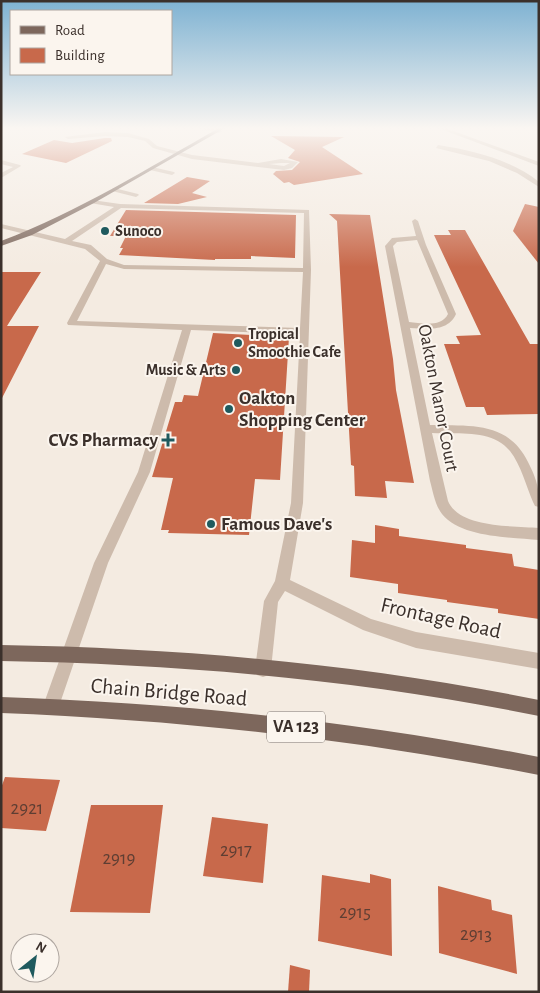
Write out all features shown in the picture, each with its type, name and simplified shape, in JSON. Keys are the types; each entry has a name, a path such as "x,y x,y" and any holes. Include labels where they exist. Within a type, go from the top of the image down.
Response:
{"main road":[{"path":"1,244 29,233 92,202 142,174"},
{"path":"1,252 29,233"},
{"name":"Chain Bridge Road","path":"1,653 68,654 364,679 495,699 539,708"},
{"name":"Chain Bridge Road","path":"1,705 137,711 260,722 364,735 478,753 539,766"}],"street":[{"path":"525,174 539,184"},
{"path":"114,190 136,194"},
{"path":"92,202 120,206 307,211 307,270 297,503 282,582 271,601 263,669"},
{"path":"66,242 120,206"},
{"path":"406,325 441,325 448,322 452,314 420,238 416,221"},
{"path":"1,226 88,247 104,261 124,267 307,270"},
{"name":"Oakton Manor Court","path":"420,238 395,240 389,246 436,481 443,503 452,516 471,526 539,534"},
{"path":"104,261 71,323 304,331"},
{"path":"51,706 100,563 144,472 187,327"},
{"path":"427,429 485,432 504,439 515,450 539,502"},
{"name":"Frontage Road","path":"282,582 322,604 376,628 416,640 539,661"}],"building":[{"path":"273,174 361,174 294,185 289,182 284,183"},
{"path":"187,177 210,181 192,193 207,197 178,204 144,203"},
{"path":"525,204 539,207 539,264 513,231"},
{"path":"126,210 296,215 295,258 251,256 251,259 215,260 119,255 126,236 110,236"},
{"path":"329,214 370,215 393,359 396,390 414,483 385,481 387,498 355,496 354,466 351,465 337,221"},
{"path":"448,230 465,230 530,344 539,344 539,414 487,415 484,407 466,407 444,344 460,344 456,336 481,335 434,235 451,235"},
{"path":"1,272 41,272 7,326 39,326 1,400"},
{"name":"Oakton Shopping Center","path":"213,333 289,337 280,480 255,479 249,535 168,533 169,530 161,530 173,478 152,477 175,402 182,402 184,395 198,396"},
{"path":"375,525 399,529 399,536 466,545 466,548 512,554 514,566 539,570 539,619 498,613 498,609 398,593 398,584 350,577 352,540 375,543"},
{"path":"5,777 60,780 46,831 1,828 1,788"},
{"path":"91,805 163,805 150,913 70,912"},
{"path":"212,817 268,824 263,883 203,876"},
{"path":"370,874 391,879 392,956 318,941 322,875 370,883"},
{"path":"438,886 491,900 492,910 512,915 517,974 439,953"},
{"path":"290,965 310,970 309,992 288,992"}],"place":[{"name":"Sunoco","path":"105,231"},
{"name":"Tropical Smoothie Cafe","path":"238,343"},
{"name":"Music & Arts","path":"236,370"},
{"name":"Oakton Shopping Center","path":"229,409"},
{"name":"CVS Pharmacy","path":"168,440"},
{"name":"Famous Dave's","path":"211,524"}]}
